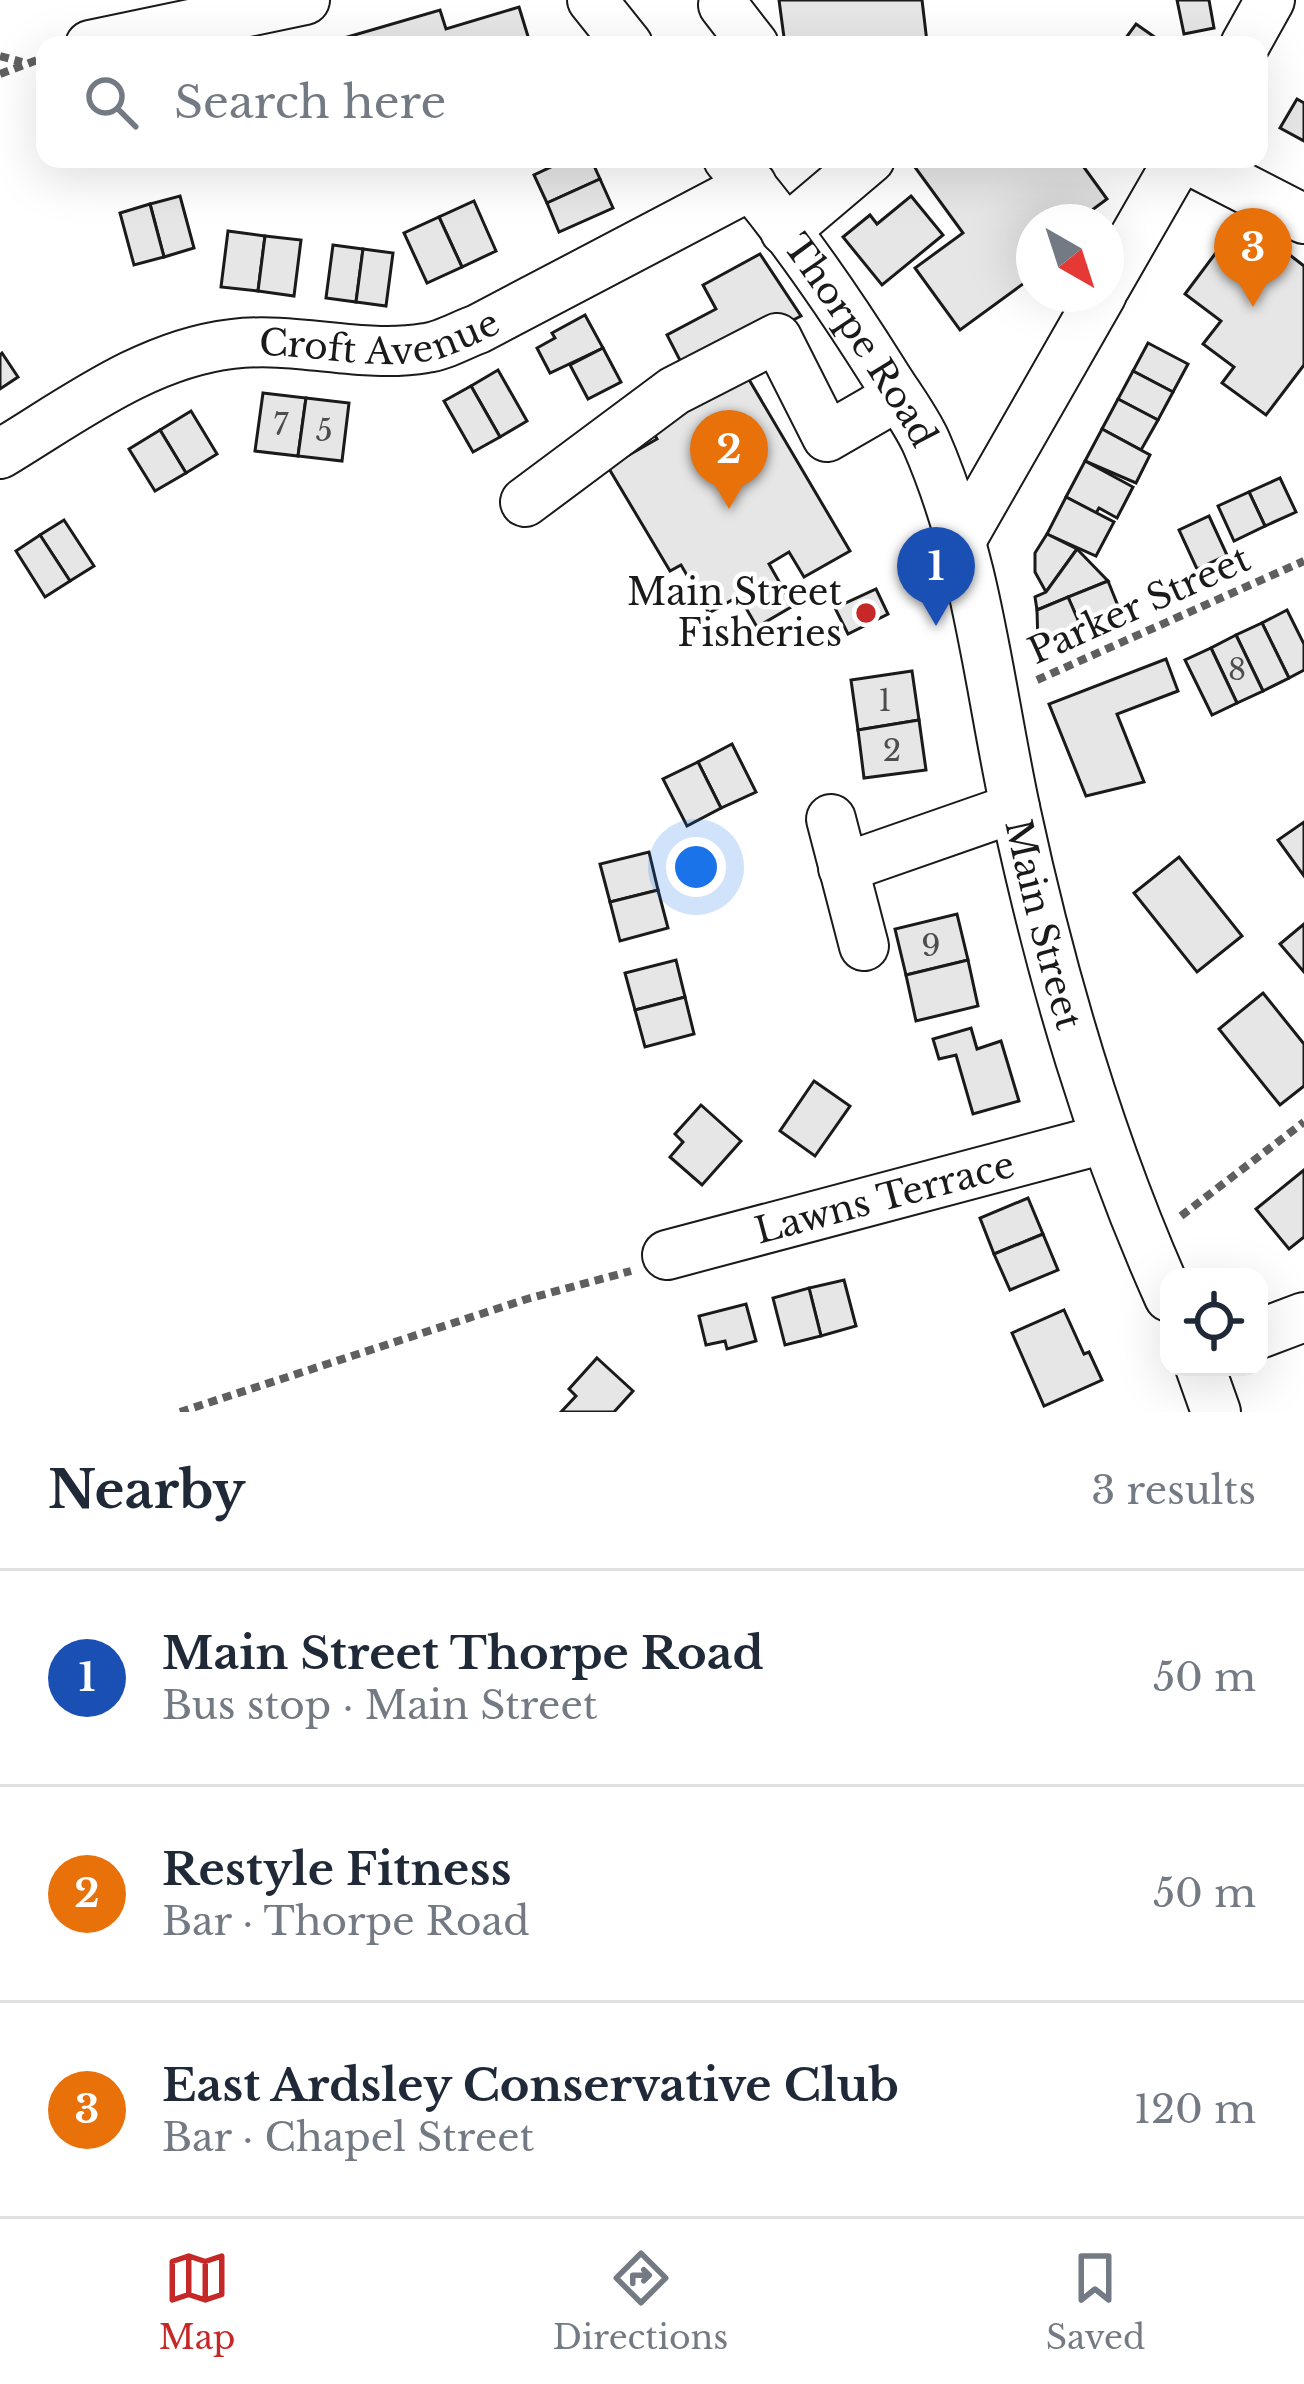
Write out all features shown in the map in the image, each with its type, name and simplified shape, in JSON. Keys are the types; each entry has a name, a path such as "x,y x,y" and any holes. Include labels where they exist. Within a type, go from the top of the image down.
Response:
{"street":[{"path":"179,36 216,32 305,0"},
{"path":"592,0 621,36"},
{"path":"1249,36 1270,0"},
{"path":"723,5 747,36"},
{"path":"785,231 855,168"},
{"path":"1124,256 1178,168"},
{"path":"1201,168 1304,219"},
{"name":"Thorpe Road","path":"740,172 845,312 925,438 963,537"},
{"name":"Croft Avenue","path":"0,454 124,380 180,353 235,343 383,352 430,348 478,329 740,172"},
{"path":"963,537 1092,312"},
{"path":"525,502 674,391 777,338 827,437 898,396"},
{"name":"Main Street","path":"963,537 1015,808 1055,983 1104,1139 1160,1277"},
{"path":"843,868 1015,808"},
{"path":"831,819 864,946"},
{"name":"Lawns Terrace","path":"667,1255 1104,1139"},
{"path":"1268,1331 1304,1317"},
{"path":"1203,1376 1216,1412"}],"path":[{"path":"0,56 25,63"},
{"path":"0,74 36,60"},
{"name":"Parker Street","path":"997,698 1304,561"},
{"path":"1145,1243 1304,1122"},
{"path":"180,1412 526,1299 644,1268 667,1255"}],"building":[{"path":"779,0 922,0 926,36 784,36"},
{"path":"1177,0 1209,0 1214,28 1184,34"},
{"path":"519,7 528,36 351,36 440,10 446,29"},
{"path":"1136,24 1153,36 1127,36"},
{"path":"1297,99 1304,103 1304,141 1280,128"},
{"path":"549,168 595,168 600,179 547,203 534,175"},
{"path":"916,168 1085,168 1107,199 1100,204 1016,204 1016,289 960,330 915,268 963,233"},
{"path":"600,179 613,208 559,232 547,203"},
{"path":"180,196 194,248 164,257 150,204"},
{"path":"911,196 943,235 882,285 843,237 870,215 877,224"},
{"path":"474,201 496,251 462,267 439,217"},
{"path":"150,204 164,257 134,265 120,213"},
{"path":"439,217 462,267 427,283 404,233"},
{"path":"1242,218 1304,266 1304,365 1266,415 1222,383 1234,367 1203,344 1221,321 1185,294"},
{"path":"228,231 265,236 258,291 221,287"},
{"path":"265,236 301,240 294,296 258,291"},
{"path":"333,245 363,249 356,302 326,298"},
{"path":"363,249 393,253 386,306 356,302"},
{"path":"760,254 801,316 687,374 667,335 716,309 703,285"},
{"path":"585,315 603,348 550,373 537,348 555,338 552,333"},
{"path":"1148,343 1188,364 1173,392 1133,371"},
{"path":"603,348 621,382 588,399 570,365"},
{"path":"0,355 18,377 0,389"},
{"path":"741,366 850,551 804,577 789,552 769,564 793,606 757,627 739,596 709,613 681,565 670,571 608,467 657,439 647,421"},
{"path":"498,370 527,421 500,437 471,386"},
{"path":"1133,371 1173,392 1158,420 1118,399"},
{"path":"471,386 500,437 473,452 444,401"},
{"path":"263,393 306,398 298,456 255,451"},
{"path":"306,398 349,403 342,461 298,456"},
{"path":"1118,399 1158,420 1141,450 1102,429"},
{"path":"191,411 217,454 186,473 160,430"},
{"path":"1102,429 1150,455 1136,483 1085,461"},
{"path":"160,430 186,473 155,491 129,449"},
{"path":"1085,461 1133,487 1117,518 1066,497"},
{"path":"1280,478 1296,512 1265,526 1249,492"},
{"path":"1249,492 1265,526 1234,541 1218,506"},
{"path":"1066,497 1114,522 1096,556 1047,534"},
{"path":"1209,516 1227,555 1197,569 1179,530"},
{"path":"64,520 94,566 70,581 40,535"},
{"path":"1047,534 1077,549 1046,592 1035,572 1035,553"},
{"path":"40,535 70,581 45,597 16,551"},
{"path":"1077,549 1108,581 1037,610 1035,597 1046,592"},
{"path":"1108,581 1120,611 1081,627 1068,597"},
{"path":"876,589 888,614 848,634 835,608"},
{"path":"1068,597 1081,627 1038,645 1037,610"},
{"path":"1287,610 1304,644 1304,670 1289,678 1262,623"},
{"path":"1262,623 1289,678 1263,691 1236,635"},
{"path":"1236,635 1263,691 1237,703 1211,648"},
{"path":"1211,648 1237,703 1212,715 1185,660"},
{"path":"1166,659 1178,691 1117,714 1144,782 1086,796 1049,704"},
{"path":"912,671 919,720 858,730 851,680"},
{"path":"919,720 926,770 864,778 858,730"},
{"path":"732,744 756,792 721,808 698,762"},
{"path":"698,762 721,808 687,826 663,779"},
{"path":"1304,822 1304,876 1278,840"},
{"path":"649,852 658,890 610,902 600,864"},
{"path":"1179,857 1242,936 1197,972 1134,893"},
{"path":"658,890 668,928 620,941 610,902"},
{"path":"957,914 968,960 906,975 895,929"},
{"path":"1304,924 1304,972 1280,944"},
{"path":"676,960 685,997 635,1010 625,973"},
{"path":"968,960 978,1006 916,1021 906,975"},
{"path":"1263,993 1304,1044 1304,1086 1280,1105 1219,1029"},
{"path":"685,997 694,1034 645,1047 635,1010"},
{"path":"971,1028 977,1049 1001,1041 1019,1101 973,1114 956,1055 939,1059 933,1039"},
{"path":"814,1081 850,1106 815,1156 780,1131"},
{"path":"701,1105 741,1141 702,1185 670,1157 683,1142 675,1134"},
{"path":"1304,1170 1304,1237 1289,1249 1256,1209"},
{"path":"1028,1198 1043,1234 994,1254 980,1218"},
{"path":"1043,1234 1058,1270 1010,1290 994,1254"},
{"path":"844,1280 856,1326 821,1336 809,1288"},
{"path":"809,1288 821,1336 785,1345 773,1298"},
{"path":"746,1304 756,1341 727,1349 725,1341 706,1345 699,1316"},
{"path":"1064,1310 1102,1380 1044,1406 1012,1333"},
{"path":"597,1358 633,1391 614,1412 561,1412 576,1396 569,1389"}],"place":[{"name":"East Ardsley Conservative Club","path":"1253,307"},
{"name":"Restyle Fitness","path":"729,509"},
{"name":"Main Street Fisheries","path":"866,613"},
{"name":"Main Street Thorpe Road","path":"936,626"}]}
